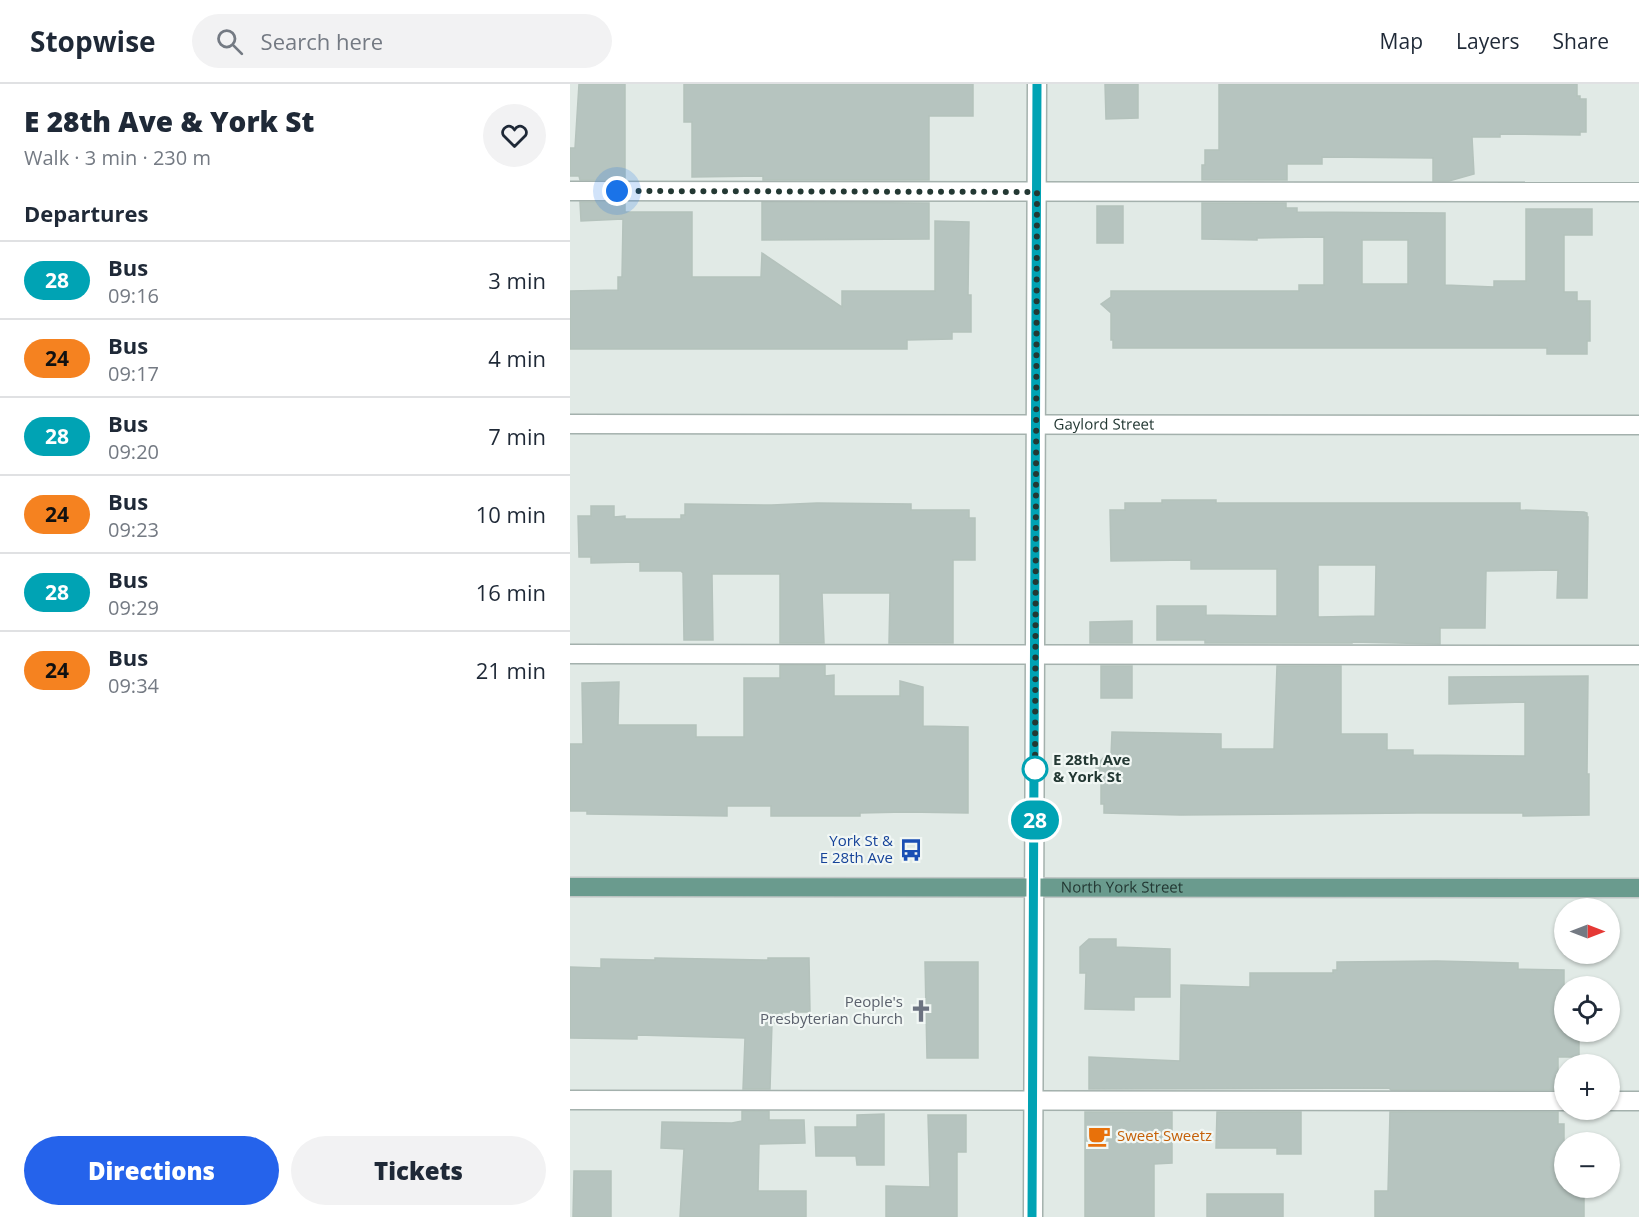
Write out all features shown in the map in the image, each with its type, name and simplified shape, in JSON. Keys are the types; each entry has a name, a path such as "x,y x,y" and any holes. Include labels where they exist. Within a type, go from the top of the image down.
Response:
{"main road":[{"name":"North York Street","path":"570,887 1639,888"}],"street":[{"path":"1032,1217 1037,84"},
{"path":"570,191 1639,192"},
{"name":"Gaylord Street","path":"570,424 1639,425"},
{"path":"570,654 1639,655"},
{"path":"570,1100 1554,1101"},
{"path":"1620,1101 1639,1101"}],"building":[{"path":"579,84 625,84 625,180 580,180 579,176 570,176 570,148 575,148"},
{"path":"684,84 973,84 973,116 929,116 929,180 763,180 763,176 692,177 692,122 684,122"},
{"path":"1105,84 1138,84 1138,118 1106,119"},
{"path":"1219,84 1577,84 1577,96 1580,96 1580,99 1586,99 1586,132 1580,132 1580,135 1500,134 1500,137 1472,137 1474,174 1449,181 1433,181 1433,158 1322,157 1322,164 1287,164 1287,180 1202,180 1205,150 1219,150"},
{"path":"580,202 625,202 625,212 692,212 692,277 761,277 762,253 842,307 842,291 935,291 935,221 969,222 968,295 971,295 971,332 952,332 952,339 907,340 907,349 570,349 570,291 618,290 618,277 622,277 623,219 581,221"},
{"path":"762,202 929,203 929,239 762,240"},
{"path":"1202,203 1286,203 1286,208 1297,208 1297,212 1445,213 1445,285 1494,287 1494,281 1526,281 1526,209 1592,209 1592,235 1564,235 1564,292 1577,292 1577,301 1590,301 1590,341 1587,341 1587,354 1547,354 1547,348 1113,348 1111,313 1101,304 1111,297 1111,291 1299,291 1299,285 1324,285 1324,237 1257,238 1257,240 1202,239","holes":["1362,240 1408,240 1408,284 1362,284"]},
{"path":"1097,206 1123,206 1123,243 1097,243"},
{"path":"1162,500 1216,500 1216,503 1520,503 1520,510 1584,512 1588,517 1587,598 1557,598 1558,570 1486,571 1485,628 1440,628 1440,644 1205,643 1205,640 1157,640 1157,606 1206,606 1206,615 1277,616 1277,569 1191,569 1191,560 1111,561 1110,510 1125,510 1125,503 1162,503","holes":["1318,565 1376,565 1375,616 1318,617"]},
{"path":"685,504 911,504 911,510 969,510 969,518 975,518 975,560 953,560 953,643 889,643 890,593 822,593 824,643 780,643 780,574 712,574 713,640 684,640 683,573 681,571 640,571 640,562 591,563 591,557 579,557 578,516 591,516 591,506 614,506 614,517 625,516 625,519 681,519 681,515 685,515"},
{"path":"1132,621 1132,643 1090,643 1090,622"},
{"path":"780,665 825,665 825,676 834,675 834,696 900,696 900,681 923,687 923,726 968,727 968,813 906,812 860,813 860,816 771,816 771,806 727,806 727,816 587,814 587,811 570,811 570,744 583,744 582,683 619,682 618,725 696,725 696,737 744,737 744,678 780,678"},
{"path":"1101,666 1132,666 1132,698 1101,698"},
{"path":"1277,666 1341,666 1341,734 1387,734 1387,750 1413,750 1413,755 1525,756 1525,702 1449,704 1449,677 1588,676 1589,815 1104,813 1104,804 1101,804 1101,780 1096,775 1096,766 1105,756 1111,756 1112,732 1221,734 1221,749 1274,749"},
{"path":"1089,939 1116,939 1116,947 1170,949 1170,997 1134,997 1134,1010 1085,1009 1086,973 1080,973 1080,947"},
{"path":"655,958 768,960 768,958 809,958 810,1012 782,1012 782,1023 772,1023 770,1089 743,1089 745,1038 637,1035 637,1039 570,1038 570,967 601,968 601,959 655,960"},
{"path":"925,962 978,962 978,1058 927,1058"},
{"path":"1337,962 1518,963 1518,969 1564,970 1564,976 1554,976 1554,1042 1579,1042 1579,1054 1554,1054 1554,1090 1089,1089 1089,1057 1180,1061 1181,985 1250,987 1250,973 1333,973 1333,970 1337,970"},
{"path":"742,1111 769,1111 769,1120 804,1120 805,1143 759,1144 758,1191 806,1191 806,1217 680,1217 684,1149 661,1148 662,1122 732,1123 742,1121"},
{"path":"1085,1112 1172,1112 1172,1163 1154,1164 1154,1217 1085,1217"},
{"path":"1217,1112 1301,1112 1301,1154 1277,1154 1277,1148 1216,1148"},
{"path":"1390,1112 1554,1112 1554,1120 1558,1120 1558,1124 1564,1124 1564,1132 1554,1132 1554,1198 1584,1198 1584,1217 1375,1217 1375,1191 1388,1191"},
{"path":"884,1114 884,1165 857,1165 856,1156 816,1156 815,1127 857,1127 857,1115"},
{"path":"928,1115 966,1115 966,1152 957,1152 957,1217 886,1217 886,1186 930,1187"},
{"path":"574,1171 611,1171 611,1217 573,1217"},
{"path":"1207,1194 1283,1194 1283,1217 1207,1217"}],"bus line":[{"name":"28","path":"1032,1217 1037,84"}],"place":[{"name":"E 28th Ave & York St","path":"1035,769"},
{"name":"York St & E 28th Ave","path":"911,850"},
{"name":"People's Presbyterian Church","path":"921,1011"},
{"name":"Sweet Sweetz","path":"1099,1136"}],"route":[{"path":"617,191 1037,192 1035,771 1035,769"}]}
